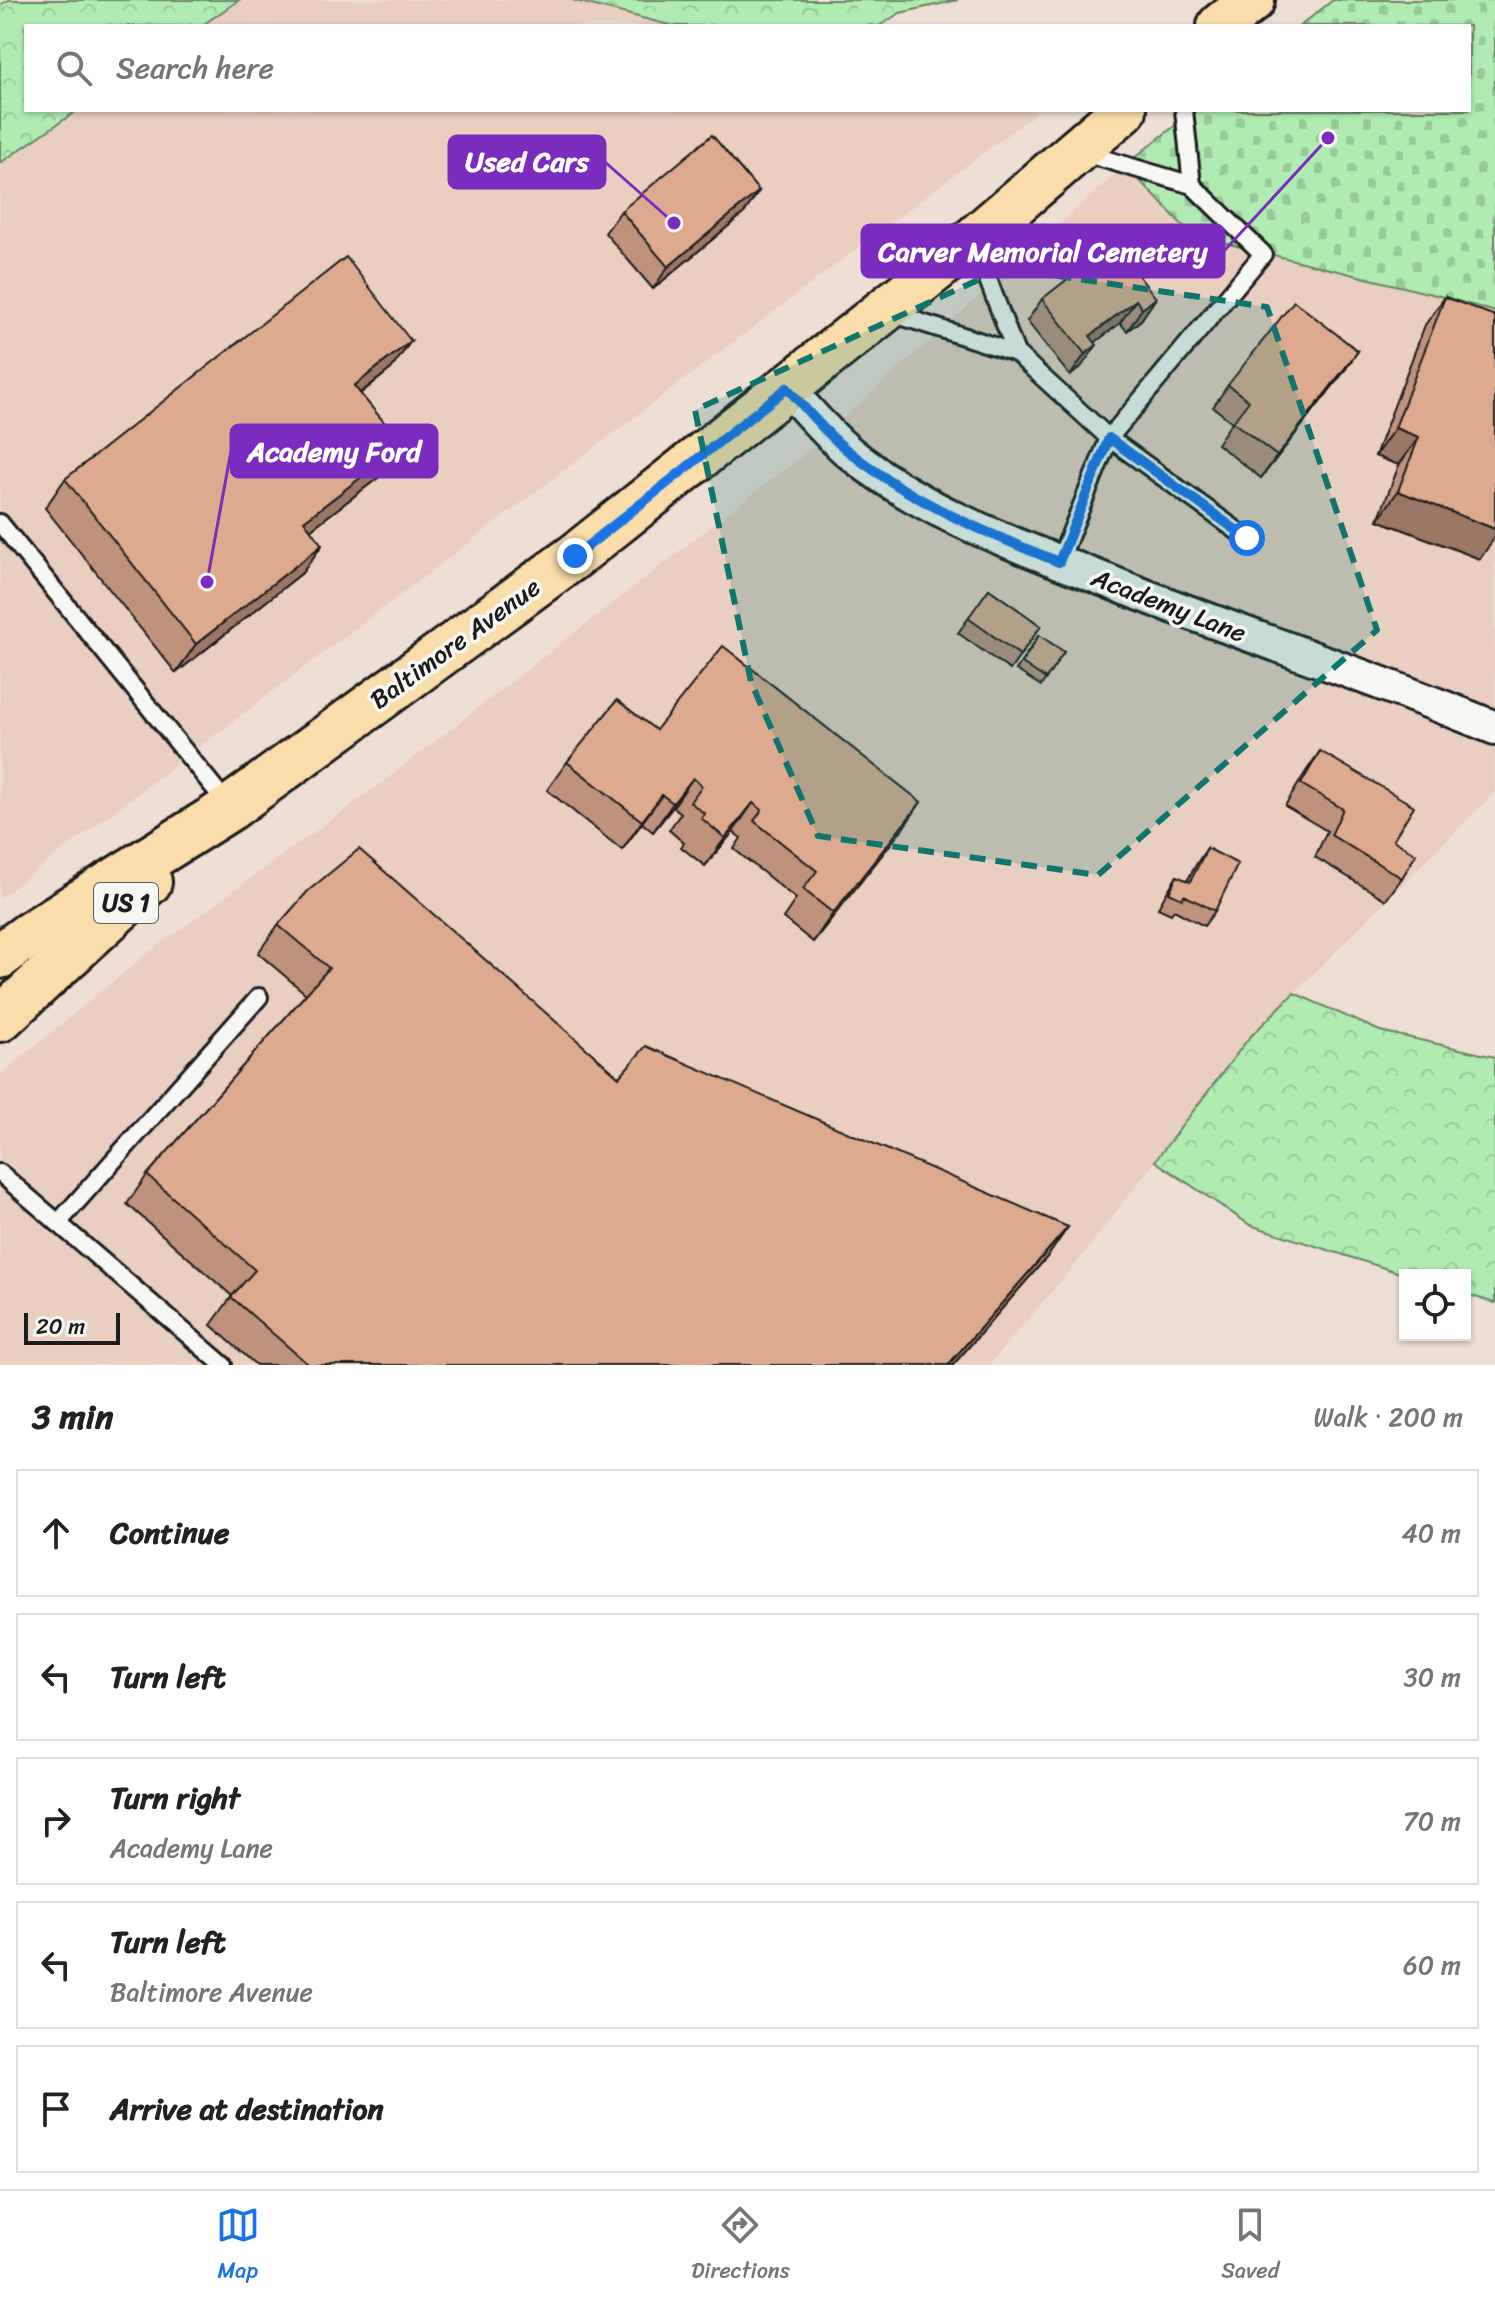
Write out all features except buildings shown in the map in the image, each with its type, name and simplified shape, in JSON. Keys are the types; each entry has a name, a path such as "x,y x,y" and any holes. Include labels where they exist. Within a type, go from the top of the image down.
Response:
{"main road":[{"path":"1222,24 1252,0"},
{"name":"Baltimore Avenue","path":"0,956 230,808 575,556 973,240 1122,112"},
{"name":"Baltimore Avenue","path":"0,1019 230,808"}],"street":[{"name":"Academy Lane","path":"787,388 851,454 912,496 987,533 1207,621 1495,728"}],"lane":[{"path":"1184,112 1192,185"},
{"path":"1059,562 1109,438 1263,254 1192,185 1078,151"},
{"path":"973,240 1016,353"},
{"path":"882,310 1016,353 1109,438 1247,538"},
{"path":"0,523 230,808"},
{"path":"58,1223 259,997"},
{"path":"0,1173 223,1365"}],"highlighted area":[{"path":"1004,268 1267,307 1377,630 1098,875 818,836 751,682 695,410"}],"shaded area":[{"path":"239,0 572,0 665,24 204,24"},
{"path":"75,112 1037,112 0,898 0,163"},
{"path":"1125,165 1448,298 1495,312 1495,792 1249,1038 1084,1254 989,1365 0,1365 0,1075 145,955 379,785 799,458"}],"green space":[{"path":"9,0 239,0 204,24 24,24 24,112 75,112 0,163 0,5"},
{"path":"572,0 958,0 900,13 882,24 665,24"},
{"path":"1333,0 1495,0 1495,312 1192,235 1125,165 1192,112 1471,112 1471,24 1303,24"},
{"path":"1294,993 1380,1031 1495,1057 1495,1303 1471,1296 1471,1269 1399,1269 1399,1273 1250,1225 1155,1161 1249,1038"}],"place":[{"name":"Carver Memorial Cemetery","path":"1328,138"},
{"name":"Used Cars","path":"674,223"},
{"name":"Academy Ford","path":"207,582"}],"route":[{"path":"575,556 787,388 851,454 912,496 987,533 1059,562 1109,438 1247,538"}]}
